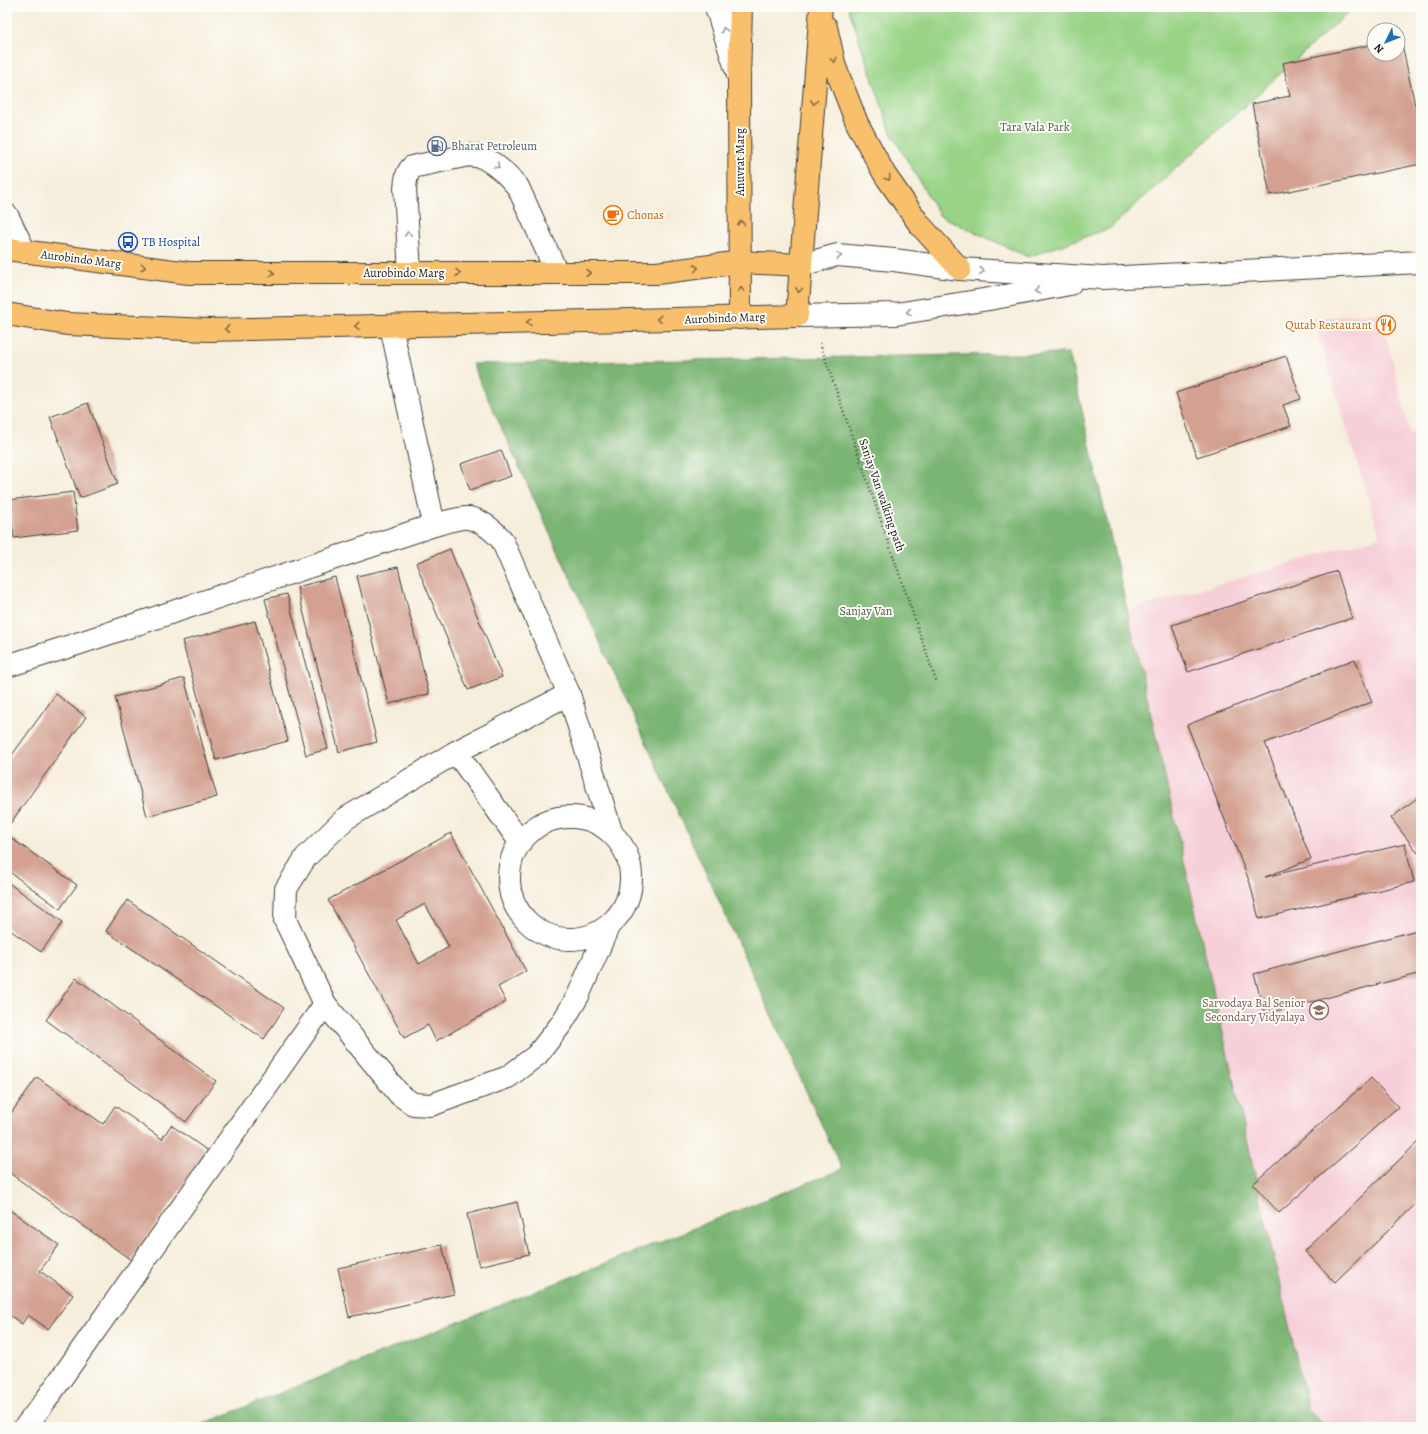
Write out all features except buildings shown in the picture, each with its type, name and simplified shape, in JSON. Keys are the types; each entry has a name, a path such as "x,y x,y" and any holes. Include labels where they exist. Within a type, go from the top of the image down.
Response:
{"highway":[{"name":"Anuvrat Marg","path":"740,318 741,262 739,80 741,7"},
{"path":"804,316 801,265 821,8"},
{"path":"821,8 836,67 861,129 885,176 920,225 960,269"},
{"name":"Aurobindo Marg","path":"16,251 189,273 657,273 741,262 801,265"},
{"name":"Aurobindo Marg","path":"7,314 67,324 209,330 804,316"}],"street":[{"path":"716,7 739,80"},
{"path":"410,273 405,188 409,170 412,167 469,155 483,157 495,164 518,187 557,273"},
{"path":"7,215 16,251"},
{"path":"801,265 837,255 894,260 960,269 1103,278 1421,262"},
{"path":"804,316 896,314 1103,278"},
{"path":"391,326 434,525"},
{"path":"7,666 434,525 468,518 481,522 493,529 502,540 569,694 611,832"},
{"path":"569,694 456,752 345,819 306,857 286,889 285,920 325,1004 400,1095 413,1104 431,1105 508,1077 536,1055 562,1023 578,996 608,927 620,914 629,898 632,880 630,862 623,845 611,832 593,820 574,816 553,818 535,828 520,842 511,859 509,879 512,898 521,915 535,928 553,937 572,939 591,936 608,927"},
{"path":"456,752 520,842"},
{"path":"25,1427 46,1400 325,1004"}],"path":[{"name":"Sanjay Van walking path","path":"804,316 936,681"}],"shaded area":[{"name":"Sarvodaya Bal Senior Secondary Vidyalaya","path":"1381,312 1410,434 1421,432 1421,1427 1323,1427 1308,1409 1127,611 1380,537 1313,319"}],"green space":[{"name":"Tara Vala Park","path":"848,7 1354,7 1110,228 1028,257 940,216 891,133"},
{"name":"Sanjay Van","path":"1069,353 1308,1409 1323,1427 195,1427 842,1169 472,364"}],"place":[{"name":"Bharat Petroleum","path":"437,146"},
{"name":"Chonas","path":"613,215"},
{"name":"TB Hospital","path":"128,242"},
{"name":"Qutab Restaurant","path":"1386,325"},
{"name":"Sarvodaya Bal Senior Secondary Vidyalaya","path":"1319,1010"}]}
